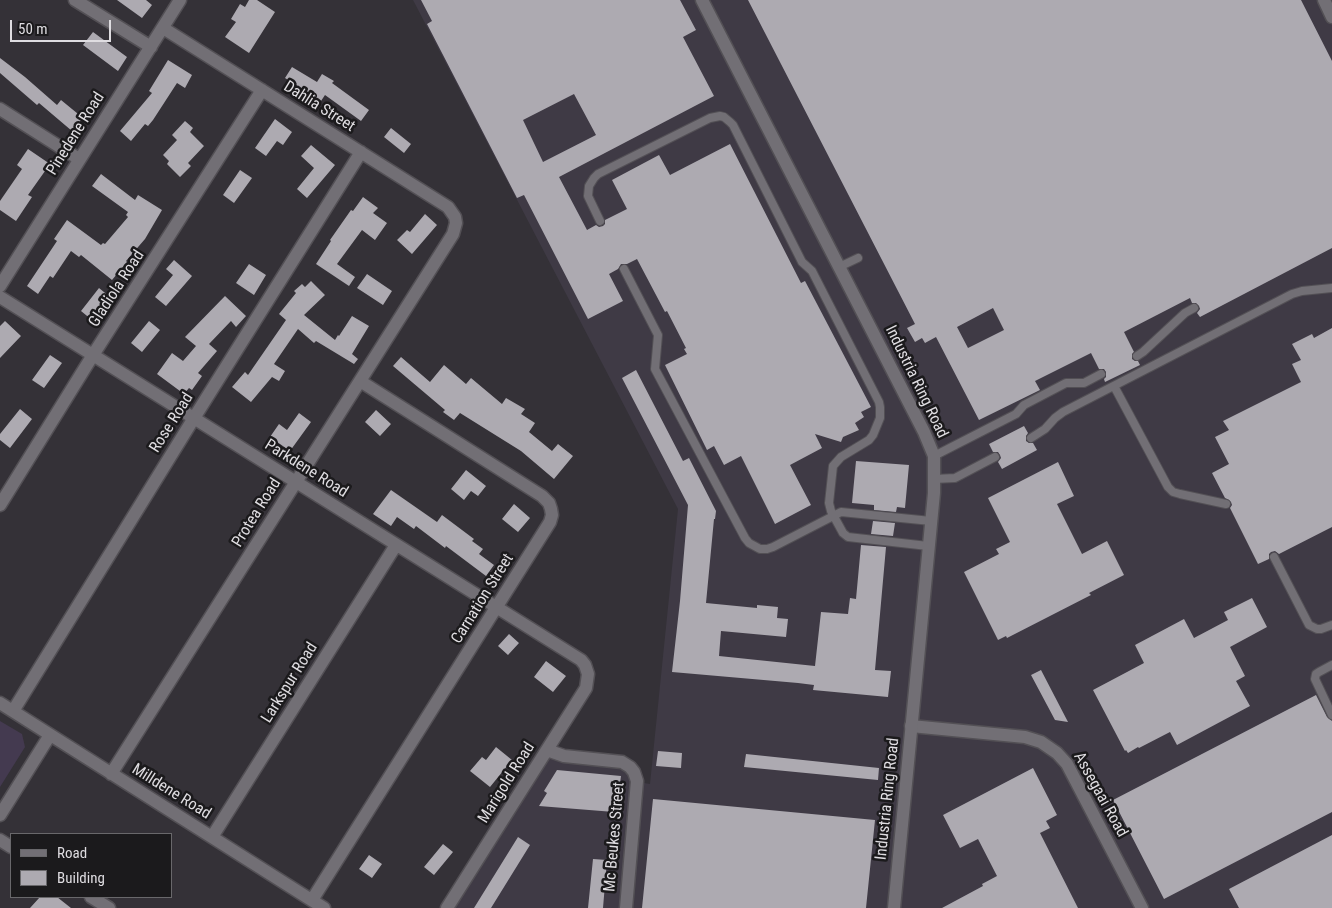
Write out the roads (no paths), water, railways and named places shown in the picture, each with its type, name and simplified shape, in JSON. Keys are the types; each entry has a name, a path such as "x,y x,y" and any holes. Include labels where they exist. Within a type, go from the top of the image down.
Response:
{"street":[{"path":"75,0 151,47"},
{"name":"Pinedene Road","path":"0,286 180,0"},
{"name":"Industria Ring Road","path":"702,0 924,432 934,456 931,520 894,908"},
{"path":"1324,0 1332,16"},
{"name":"Dahlia Street","path":"162,28 448,207 455,217"},
{"name":"Gladiola Road","path":"0,505 262,90"},
{"path":"0,109 79,159"},
{"name":"Rose Road","path":"13,712 361,152"},
{"name":"Protea Road","path":"111,774 453,234 455,217"},
{"name":"Parkdene Road","path":"0,296 581,660 588,674"},
{"name":"Carnation Street","path":"312,900 497,608 552,516 552,509 549,503 542,496 360,381"},
{"name":"Larkspur Road","path":"212,837 396,545"},
{"name":"Marigold Road","path":"448,908 586,688 588,674"},
{"name":"Milldene Road","path":"0,704 324,908"},
{"name":"Assegaai Road","path":"911,726 1025,737 1041,742 1057,753 1067,764 1142,908"},
{"path":"0,815 50,735"},
{"name":"Mc Beukes Street","path":"547,750 564,756 622,762 630,766 634,772 637,781 626,908"},
{"path":"93,898 109,908"}],"lane":[{"path":"600,221 589,200 588,192 591,182 598,174 710,118 724,117 733,125 802,262 812,271 879,402 880,418 873,435 869,440 841,457 833,466 830,503 833,515 848,538 928,546"},
{"path":"840,267 858,258"},
{"path":"624,269 658,335 655,369 749,543 760,549 767,549 833,515 845,511 931,520"},
{"path":"1031,438 1045,429 1063,412 1292,294 1332,288"},
{"path":"1137,356 1185,312 1194,308"},
{"path":"934,456 1016,414 1024,404 1066,383 1084,383 1101,374"},
{"path":"1114,386 1168,487 1173,492 1226,504"},
{"path":"934,479 955,478 995,457"},
{"path":"1274,557 1309,626 1321,629 1332,625"},
{"path":"1332,665 1316,674 1315,680 1332,715"}]}
